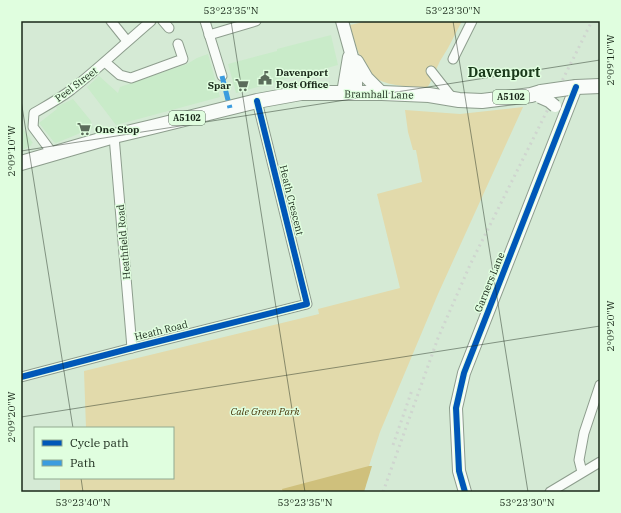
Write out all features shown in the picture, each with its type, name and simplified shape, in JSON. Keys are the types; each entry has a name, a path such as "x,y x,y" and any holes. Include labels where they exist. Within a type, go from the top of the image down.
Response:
{"main road":[{"name":"Bramhall Lane","path":"21,163 114,136 257,101 301,93 382,93 429,95 453,99 482,101 537,95 576,87 600,86"}],"street":[{"path":"111,21 127,41"},
{"name":"Peel Street","path":"53,154 33,127 34,113 71,90 151,21"},
{"path":"205,21 222,76"},
{"path":"209,34 256,21"},
{"path":"342,21 356,71 350,93"},
{"path":"453,59 472,21"},
{"path":"105,62 120,75 131,78 183,59 178,44"},
{"path":"350,50 367,78 382,93"},
{"path":"431,71 453,99"},
{"name":"Garners Lane","path":"465,492 460,471 456,408 464,373 576,87"},
{"name":"Garners Lane","path":"537,95 555,106 559,116 559,131"},
{"name":"Heath Crescent","path":"257,101 307,304"},
{"name":"Heathfield Road","path":"114,136 132,348"},
{"name":"Heath Road","path":"21,377 307,304"},
{"path":"582,472 580,460 584,433 600,385"},
{"path":"550,492 600,462"}],"shaded area":[{"path":"331,35 338,65 236,93 228,64"},
{"path":"208,54 220,97 116,125 87,87 99,76 118,93 120,87 187,64"},
{"path":"73,99 91,121 93,128 56,143 39,123 57,109 56,107"},
{"path":"21,126 33,143 21,151"},
{"path":"372,466 364,492 283,492 282,489"}],"green space":[{"path":"368,21 462,21 440,61 429,85 426,88 388,84 372,75 359,55 350,25"},
{"name":"Cale Green Park","path":"523,107 438,294 380,432 369,466 357,492 60,492 60,479 174,479 174,427 86,427 84,371 319,314 318,309 400,288 377,194 422,182 416,150 413,150 408,132 405,110 460,114"}],"railway":[{"path":"383,492 438,338 470,265 592,21"},
{"path":"393,445 412,390"}],"marked path":[{"path":"222,76 230,108"}],"cycle path":[{"path":"465,492 459,471 456,408 464,373 576,87"},
{"path":"21,377 307,304 257,101"}],"place":[{"name":"Davenport Post Office","path":"265,78"},
{"name":"Spar","path":"242,85"},
{"name":"One Stop","path":"84,129"}],"district":[{"name":"Davenport","path":"504,72"}]}
